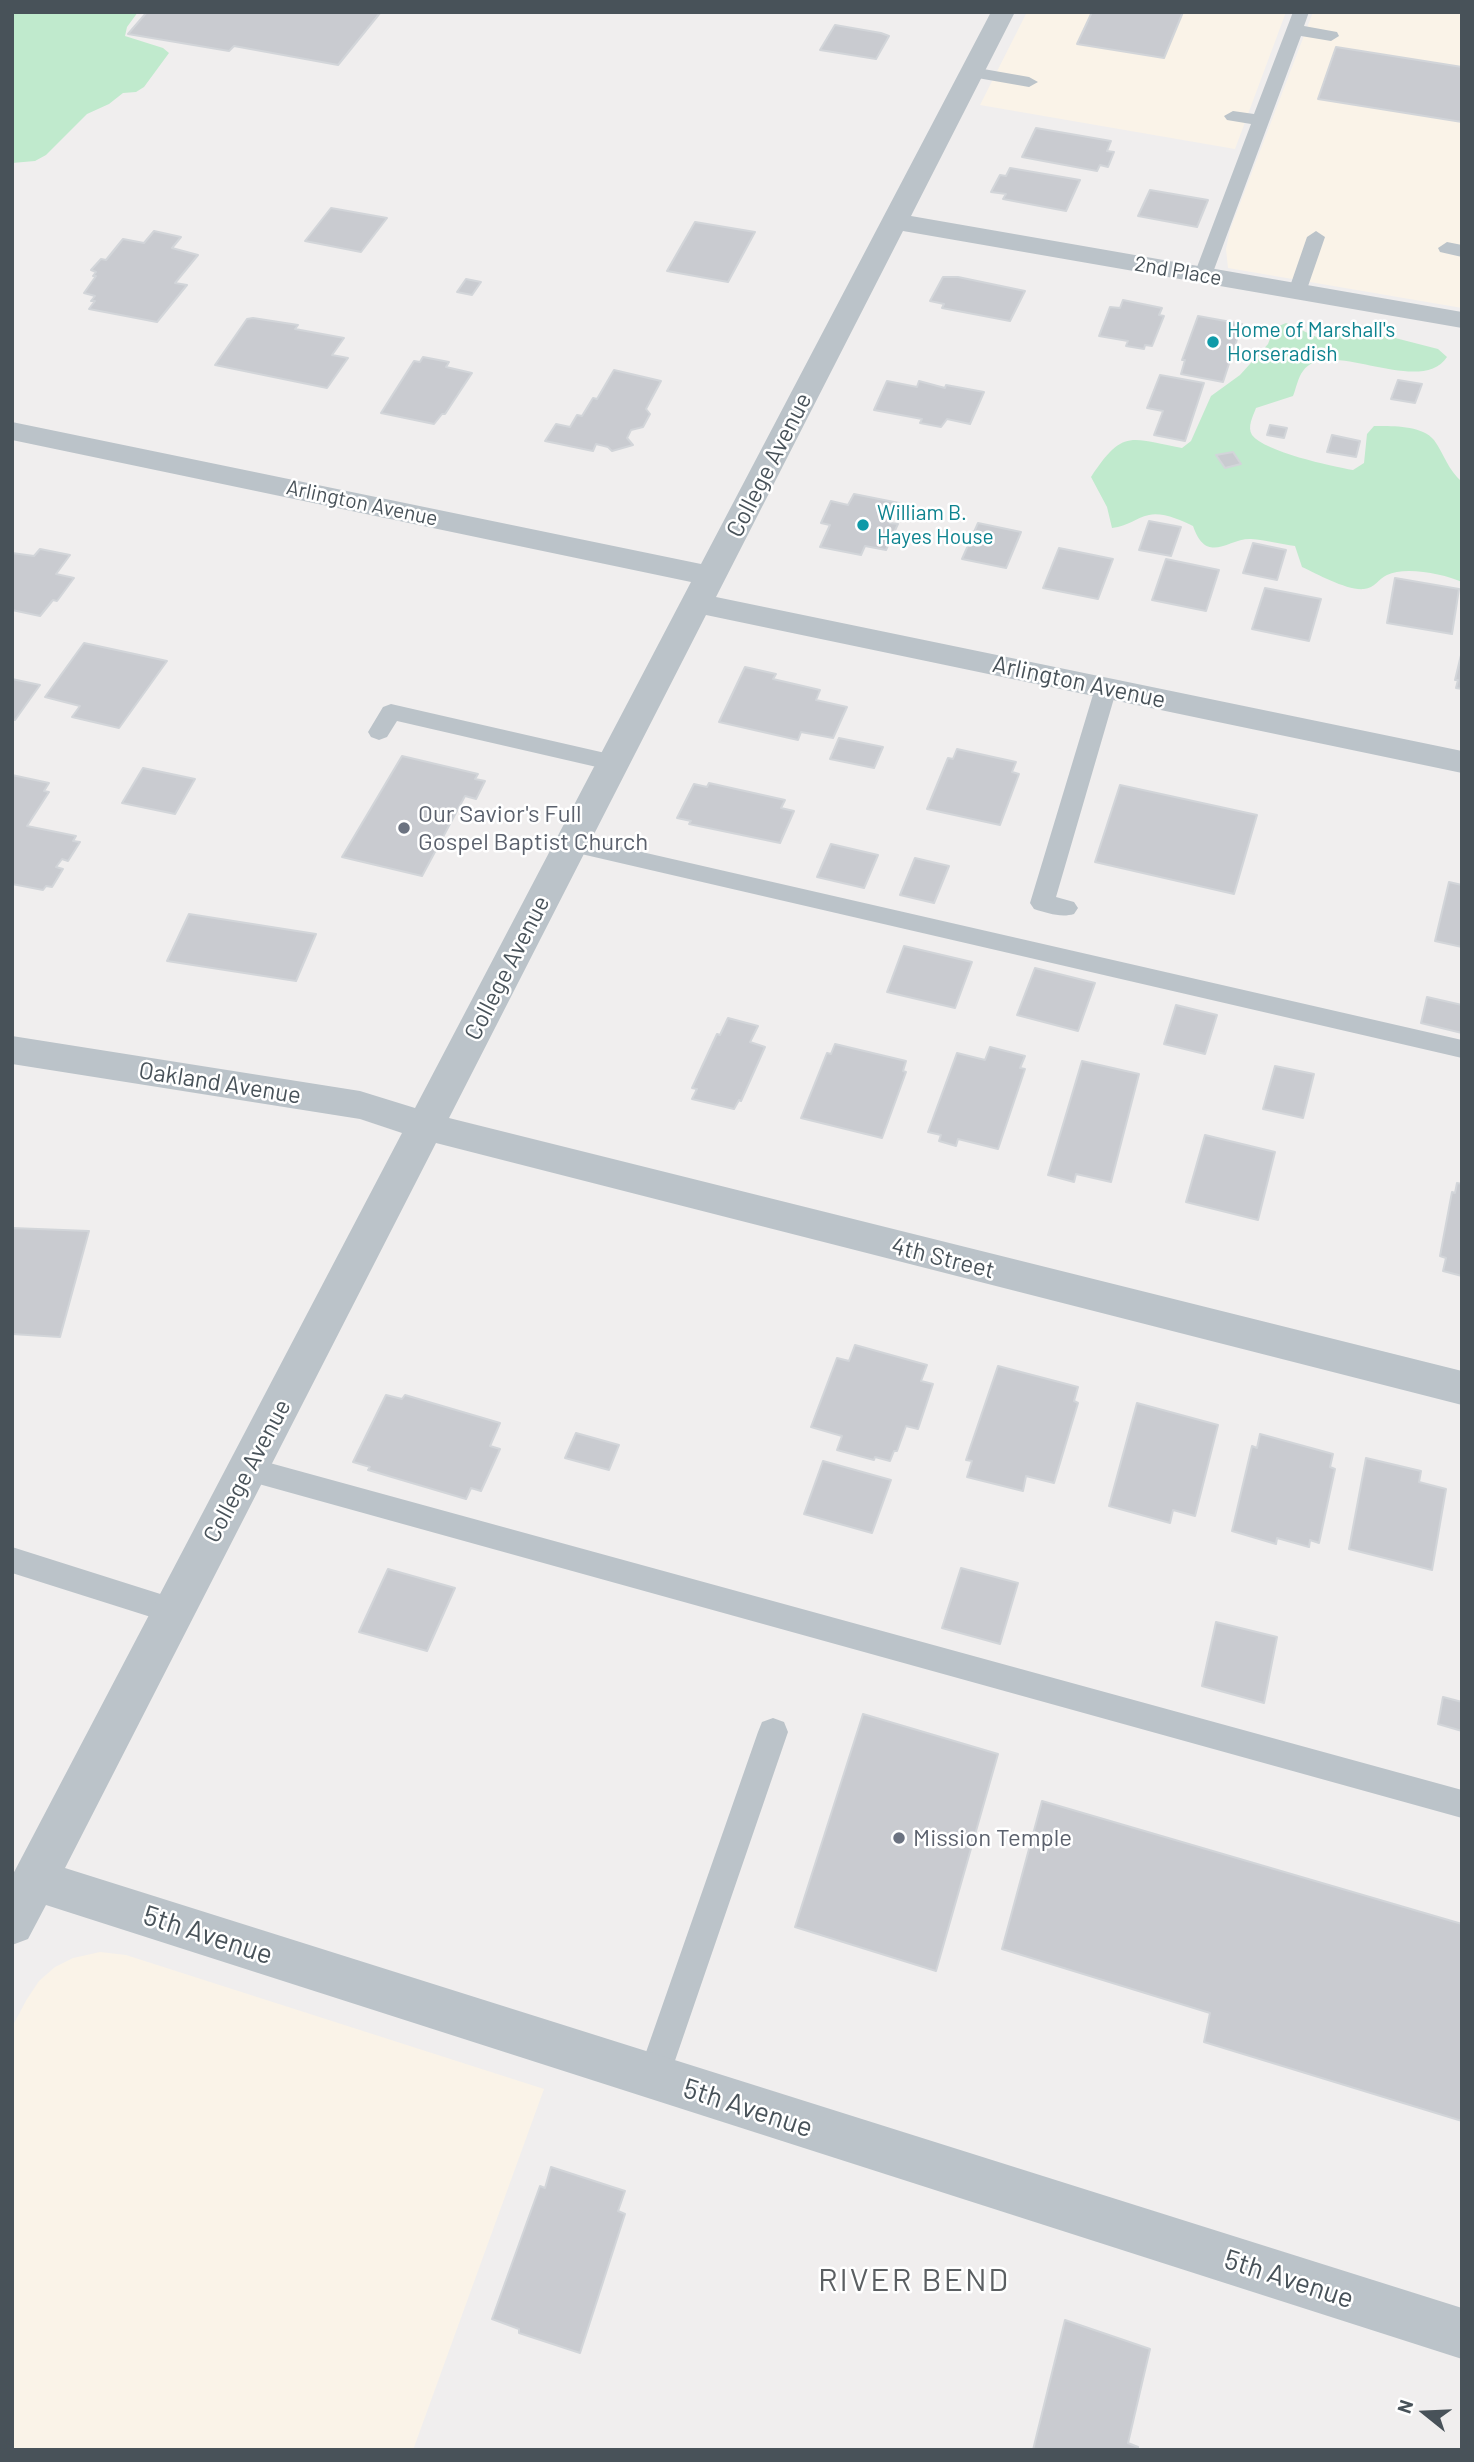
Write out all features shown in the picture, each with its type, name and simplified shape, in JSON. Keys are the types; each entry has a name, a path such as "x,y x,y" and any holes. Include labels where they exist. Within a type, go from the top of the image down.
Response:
{"street":[{"name":"College Avenue","path":"12,1923 1003,12"},
{"name":"2nd Place","path":"894,221 1462,320"},
{"name":"Arlington Avenue","path":"12,431 704,590 1106,688 1462,762"},
{"name":"Oakland Avenue","path":"12,1050 360,1105 426,1126"},
{"name":"4th Street","path":"426,1126 1462,1388"},
{"name":"5th Avenue","path":"35,1880 1462,2334"}],"lane":[{"path":"1203,275 1261,120 1294,22 1331,36"},
{"path":"972,72 1029,82"},
{"path":"1233,116 1261,120"},
{"path":"1297,292 1317,237"},
{"path":"1066,908 1042,903 1106,688"},
{"path":"379,732 391,712 614,762"},
{"path":"572,844 1462,1049"},
{"path":"248,1469 1462,1804"},
{"path":"12,1560 173,1611"},
{"path":"653,2078 773,1732"}],"shaded area":[{"path":"1027,12 1286,12 1235,149 980,105"},
{"path":"1313,12 1462,12 1462,308 1228,268 1226,249 1230,230"},
{"path":"100,1952 126,1955 544,2089 413,2450 12,2450 12,2027 39,1981 55,1967 73,1958"}],"green space":[{"path":"12,12 138,12 127,27 125,36 163,48 169,53 144,87 136,92 123,93 109,104 87,114 46,155 35,161 12,163"},
{"path":"1286,323 1323,340 1348,331 1364,330 1438,349 1447,357 1434,368 1416,372 1332,360 1315,362 1301,374 1293,396 1256,408 1250,429 1252,435 1270,447 1353,470 1364,463 1367,434 1374,426 1406,427 1429,435 1462,482 1462,582 1435,574 1404,571 1387,575 1368,588 1357,589 1302,567 1295,546 1251,539 1211,547 1199,538 1193,526 1154,514 1112,528 1107,507 1091,477 1111,451 1120,444 1138,440 1182,448 1191,441 1211,396 1240,375 1268,344 1274,328"}],"building":[{"path":"147,12 380,13 338,65 234,46 229,51 128,34"},
{"path":"1092,12 1183,12 1164,58 1077,44"},
{"path":"835,25 889,36 876,59 820,50"},
{"path":"1336,47 1462,67 1462,122 1318,99"},
{"path":"1036,128 1111,141 1107,151 1114,152 1108,167 1100,165 1097,171 1022,157"},
{"path":"1010,168 1080,180 1066,211 1003,199 1006,194 991,192 1000,175 1006,176"},
{"path":"1150,190 1208,200 1197,227 1138,216"},
{"path":"331,208 387,218 361,252 305,241"},
{"path":"695,222 755,232 728,282 667,271"},
{"path":"154,231 181,237 172,248 198,255 175,283 187,285 157,322 89,309 95,296 84,293 96,276 93,276 96,272 91,270 101,259 106,260 123,239 144,243"},
{"path":"943,277 958,277 1025,291 1010,321 942,308 944,304 930,301"},
{"path":"466,279 481,282 472,295 457,292"},
{"path":"1123,300 1162,308 1159,315 1164,316 1152,346 1145,345 1144,349 1126,346 1128,341 1099,336 1110,307 1120,308"},
{"name":"Home of Marshall's Horseradish","path":"1198,316 1242,324 1223,382 1181,374 1185,360 1182,360"},
{"path":"247,319 298,325 295,329 344,338 332,355 348,358 327,388 215,365"},
{"path":"423,357 449,362 446,367 472,373 445,414 434,424 381,413 414,361 420,362"},
{"path":"614,370 661,381 646,409 650,414 643,427 631,430 627,438 633,445 612,451 596,444 593,451 545,441 556,424 570,427 577,415 582,416 593,398 597,399"},
{"path":"1160,375 1204,383 1185,441 1154,435 1163,411 1147,408"},
{"path":"1398,380 1422,384 1415,403 1391,399"},
{"path":"887,381 917,387 919,381 945,388 946,385 984,392 970,424 947,419 941,427 920,423 922,419 874,410"},
{"path":"1270,425 1287,428 1284,438 1267,435"},
{"path":"1332,435 1360,441 1356,457 1327,452"},
{"path":"1233,452 1241,464 1225,468 1216,455"},
{"name":"William B. Hayes House","path":"854,494 899,503 890,523 898,524 886,550 865,546 861,555 820,547 830,525 821,523 831,501 848,505"},
{"path":"1149,521 1181,527 1171,556 1139,550"},
{"path":"978,523 1021,532 1006,568 962,559"},
{"path":"1253,543 1286,550 1277,580 1243,573"},
{"path":"1059,548 1113,559 1098,599 1043,588"},
{"path":"40,549 70,555 56,574 74,578 57,601 53,600 40,616 12,610 12,553 34,556"},
{"path":"1166,559 1219,570 1206,611 1152,600"},
{"path":"1395,578 1459,589 1452,634 1387,623"},
{"path":"1265,588 1321,599 1309,641 1252,629"},
{"path":"84,643 167,661 119,728 72,717 80,706 45,697"},
{"path":"1462,651 1462,689 1456,688 1458,680 1455,680"},
{"path":"745,667 776,674 773,679 820,690 816,700 847,707 833,738 801,732 798,740 719,722"},
{"path":"12,679 40,685 15,720 12,719"},
{"path":"839,738 883,747 874,768 830,759"},
{"path":"957,749 1016,762 1012,772 1019,774 1000,825 927,809 948,758 953,759"},
{"name":"Our Savior's Full Gospel Baptist Church","path":"402,756 478,774 475,779 485,781 476,799 465,796 422,876 342,857"},
{"path":"143,768 195,779 175,814 122,803"},
{"path":"12,775 49,783 44,791 49,792 27,826 76,836 73,841 80,842 68,861 62,859 56,867 63,869 52,887 46,886 43,890 12,884"},
{"path":"709,783 785,800 781,808 794,811 780,843 689,824 691,821 677,818 694,784 707,787"},
{"path":"1120,785 1257,815 1234,894 1095,862"},
{"path":"831,844 878,855 864,888 817,877"},
{"path":"915,858 949,866 934,903 900,895"},
{"path":"1449,882 1462,885 1462,947 1435,941"},
{"path":"189,914 316,934 296,981 167,961"},
{"path":"904,946 972,962 955,1008 887,992"},
{"path":"1035,968 1095,983 1078,1031 1017,1015"},
{"path":"1427,997 1462,1005 1462,1033 1421,1023"},
{"path":"1176,1005 1217,1015 1205,1054 1164,1044"},
{"path":"728,1018 758,1026 750,1042 765,1047 741,1101 739,1100 734,1109 692,1099 697,1089 692,1088 717,1034 720,1035"},
{"path":"835,1044 906,1061 903,1071 906,1072 882,1138 801,1118 827,1053 831,1054"},
{"path":"990,1047 1025,1056 1020,1068 1025,1069 998,1149 958,1139 956,1146 939,1141 941,1135 928,1132 957,1053 985,1060"},
{"path":"1082,1061 1139,1074 1111,1182 1076,1174 1074,1182 1048,1175"},
{"path":"1275,1066 1314,1074 1303,1118 1263,1109"},
{"path":"1205,1135 1275,1152 1258,1220 1186,1202"},
{"path":"1457,1183 1462,1184 1462,1276 1443,1271 1446,1258 1440,1256 1452,1192 1455,1193"},
{"path":"12,1228 89,1231 60,1337 12,1334"},
{"path":"855,1345 927,1365 921,1381 933,1384 918,1429 906,1426 897,1451 894,1451 890,1461 875,1457 874,1460 837,1450 842,1436 811,1427 837,1358 849,1361"},
{"path":"998,1366 1078,1387 1074,1401 1078,1403 1054,1483 1026,1476 1023,1491 967,1477 972,1461 966,1460"},
{"path":"386,1395 402,1399 405,1395 500,1423 490,1446 500,1449 481,1491 471,1488 466,1499 368,1470 370,1467 353,1462"},
{"path":"1137,1403 1218,1425 1195,1516 1173,1510 1170,1523 1109,1506"},
{"path":"576,1433 619,1445 609,1470 565,1458"},
{"path":"1260,1434 1333,1454 1330,1467 1335,1469 1319,1543 1310,1540 1309,1547 1277,1538 1276,1544 1232,1531 1252,1446 1257,1448"},
{"path":"1366,1458 1421,1471 1419,1482 1446,1489 1432,1570 1349,1549"},
{"path":"823,1461 891,1480 872,1533 804,1514"},
{"path":"961,1568 1018,1583 1000,1644 942,1628"},
{"path":"388,1569 455,1588 427,1651 359,1632"},
{"path":"1216,1622 1277,1637 1264,1703 1202,1686"},
{"path":"1443,1697 1462,1702 1462,1731 1438,1724"},
{"path":"863,1714 998,1754 936,1971 795,1927"},
{"path":"1042,1801 1462,1924 1462,2121 1204,2042 1210,2013 1002,1949"},
{"path":"551,2167 625,2191 618,2211 625,2214 580,2353 519,2333 519,2329 492,2319 540,2186 545,2188"},
{"path":"1065,2320 1150,2349 1128,2443 1138,2447 1138,2450 1033,2450"}],"place":[{"name":"Home of Marshall's Horseradish","path":"1213,342"},
{"name":"William B. Hayes House","path":"863,525"},
{"name":"Our Savior's Full Gospel Baptist Church","path":"404,828"},
{"name":"Mission Temple","path":"899,1838"}],"district":[{"name":"RIVER BEND","path":"914,2280"}]}
